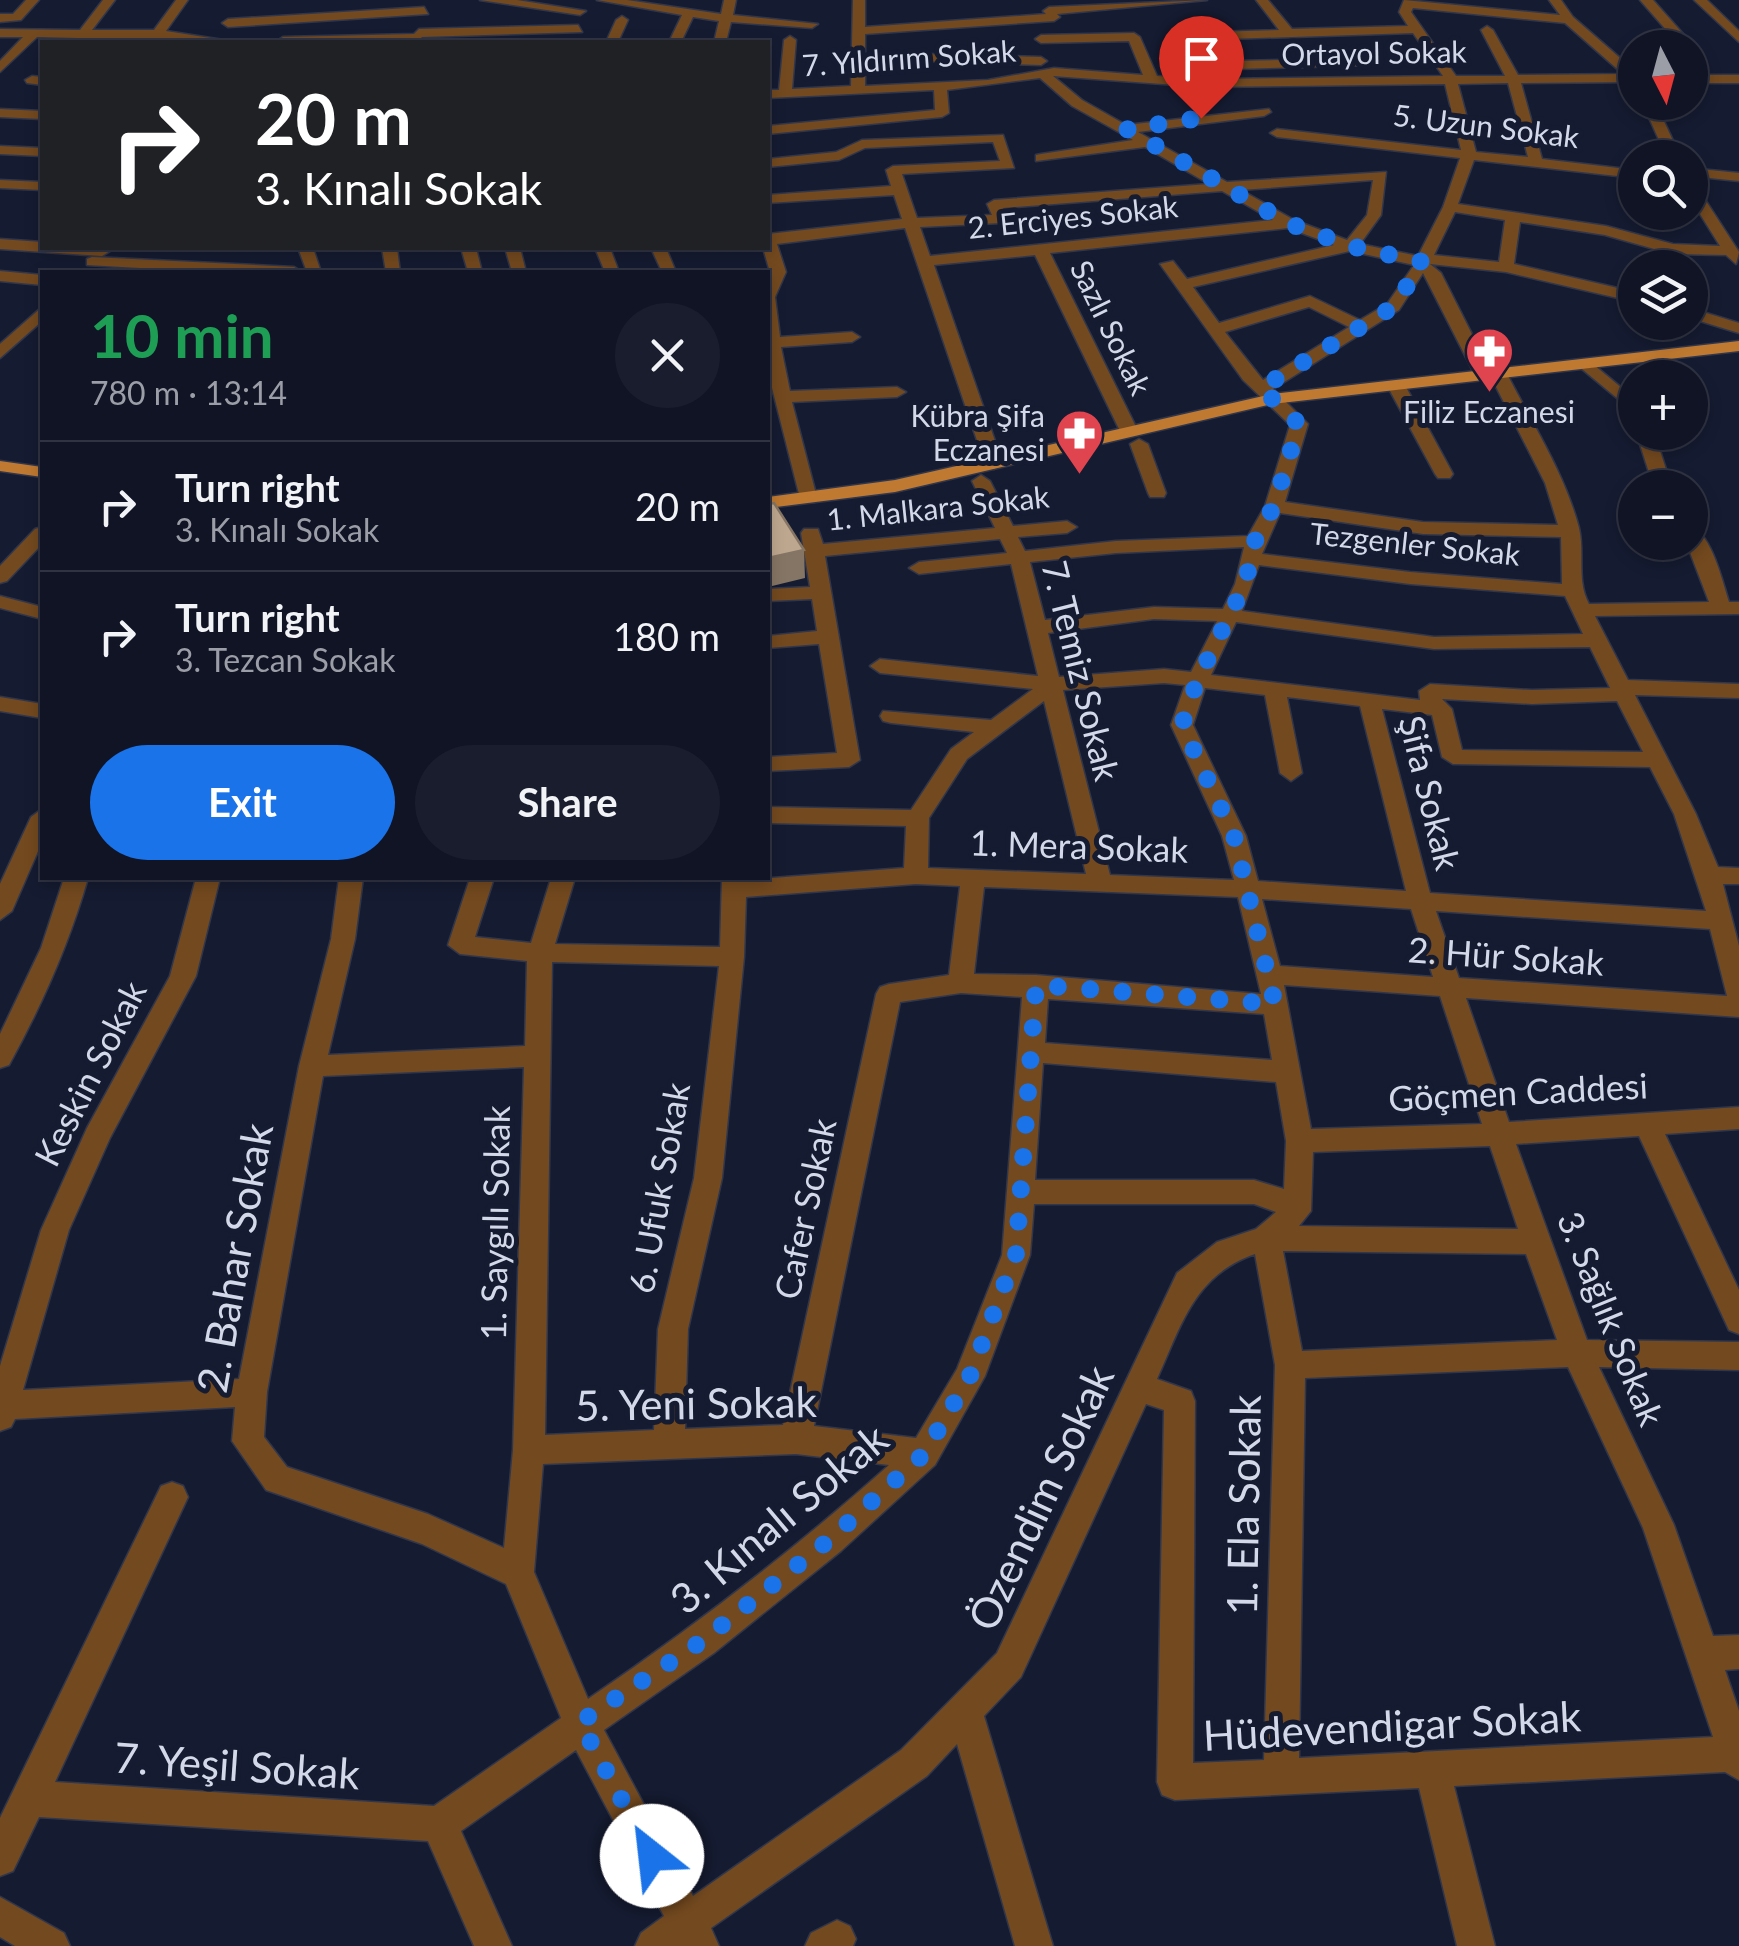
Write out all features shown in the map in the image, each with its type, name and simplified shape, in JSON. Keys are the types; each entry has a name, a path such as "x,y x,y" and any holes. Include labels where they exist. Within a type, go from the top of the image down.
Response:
{"main road":[{"path":"770,516 867,505 1273,399 1739,346"},
{"path":"1273,399 1398,389 1458,378"},
{"path":"0,466 40,472"},
{"path":"770,503 988,472"},
{"path":"0,482 40,487"}],"street":[{"path":"0,18 17,16 32,0"},
{"path":"85,31 109,0"},
{"path":"158,34 182,0"},
{"path":"486,0 580,10"},
{"path":"603,0 723,18 812,24"},
{"path":"720,40 730,0"},
{"path":"858,88 859,0"},
{"path":"858,31 1018,19 1048,9 1199,0"},
{"path":"1262,0 1288,33"},
{"path":"1556,0 1569,20 1618,63"},
{"path":"1646,0 1673,30"},
{"path":"1700,0 1739,38"},
{"path":"1273,399 1393,307 1423,262 1450,207 1469,153 1450,77 1405,12 1408,2 1569,20"},
{"path":"225,40 229,17 426,6 417,38"},
{"path":"1046,55 1048,9"},
{"path":"676,40 689,14"},
{"path":"1018,19 1077,102 1288,223 1350,246 1423,262 1506,267 1618,293"},
{"path":"613,40 622,20"},
{"path":"1176,37 1418,29"},
{"path":"328,40 533,36 578,30"},
{"path":"1487,30 1513,78 1536,162"},
{"path":"0,68 36,31"},
{"path":"0,33 85,31 208,40"},
{"path":"888,57 1046,55 1134,37 1152,80"},
{"path":"1192,37 1192,52 1216,82"},
{"path":"784,93 790,40"},
{"path":"966,48 1046,55"},
{"name":"Ortayol Sokak","path":"1046,55 1152,80 1618,78"},
{"name":"7. Yıldırım Sokak","path":"770,94 988,84 1046,55"},
{"path":"1421,61 1439,61"},
{"path":"1203,66 1385,62"},
{"path":"1727,79 1739,96"},
{"path":"770,130 942,113 940,86"},
{"path":"1127,129 1264,112"},
{"path":"0,113 40,115"},
{"name":"5. Uzun Sokak","path":"1278,132 1618,172"},
{"path":"1329,136 1345,174"},
{"path":"770,163 840,156 862,144 998,138 1009,165 988,185"},
{"path":"1042,158 1150,142"},
{"path":"0,150 40,152"},
{"name":"7. Temiz Sokak","path":"988,185 893,170 1006,534 1020,560 1100,884"},
{"path":"988,185 1118,197 1345,174 1381,174 1374,215 1350,246 1183,286"},
{"path":"1708,174 1739,177"},
{"path":"0,184 40,186"},
{"path":"770,239 910,223 1000,219 988,185"},
{"path":"770,199 899,190"},
{"path":"1450,207 1632,236 1648,246 1735,257"},
{"path":"1708,214 1735,257"},
{"path":"1506,267 1513,216"},
{"name":"2. Erciyes Sokak","path":"922,262 1288,223"},
{"path":"0,244 40,247"},
{"path":"770,246 778,272 770,292"},
{"name":"Sazlı Sokak","path":"1040,248 1157,493"},
{"path":"59,250 95,258 266,270"},
{"path":"1423,262 1554,482 1570,531 1577,600 1686,814 1709,875 1739,995"},
{"path":"1168,264 1214,330 1299,424 1274,506 1253,550 1245,584 1197,681 1182,725 1234,836 1270,975 1300,1142 1297,1211 1266,1238"},
{"path":"0,276 40,280"},
{"path":"1214,330 1310,301 1362,328"},
{"path":"0,320 37,318"},
{"path":"0,353 37,318"},
{"path":"1708,319 1739,328"},
{"path":"770,331 770,365 782,398 777,418 808,498"},
{"path":"772,343 852,337"},
{"path":"1588,365 1618,392"},
{"path":"1398,389 1444,474"},
{"path":"782,398 897,392"},
{"path":"1274,506 1422,528 1570,531"},
{"name":"1. Malkara Sokak","path":"822,593 812,542 1006,534 1068,526"},
{"path":"3,570 40,535"},
{"name":"Tezgenler Sokak","path":"918,568 1116,547 1253,550 1410,578 1577,600 1730,608"},
{"path":"1704,560 1730,608"},
{"path":"770,596 822,593 826,637 850,760 770,764"},
{"path":"0,602 40,612"},
{"path":"1034,628 1154,613 1229,615 1434,643 1597,640"},
{"path":"770,642 826,637"},
{"path":"880,666 1052,684 1164,676 1436,709"},
{"path":"916,876 918,818 958,754 1052,684"},
{"path":"1658,760 1453,757 1430,691 1532,697 1623,690 1739,691"},
{"path":"1275,691 1291,773"},
{"name":"Şifa Sokak","path":"1370,703 1420,900"},
{"path":"0,704 40,711"},
{"path":"891,716 992,727"},
{"path":"770,815 918,818"},
{"path":"0,911 40,821"},
{"path":"1709,875 1739,876"},
{"name":"1. Mera Sokak","path":"735,883 916,876 973,878 1246,889 1718,921"},
{"path":"973,878 961,983 1036,985 1275,1004"},
{"path":"0,1058 54,951 75,880"},
{"name":"Keskin Sokak","path":"2,1409 55,1230 97,1136 183,976 207,880"},
{"name":"2. Bahar Sokak","path":"351,880 343,940 312,1066 252,1392 248,1441 277,1479 428,1530 518,1572"},
{"path":"481,880 460,945 540,953 732,957"},
{"name":"1. Saygılı Sokak","path":"518,1572 529,1450 540,953 562,880"},
{"name":"6. Ufuk Sokak","path":"670,1442 673,1329 708,1178 732,957 735,883"},
{"name":"3. Sağlık Sokak","path":"1420,900 1577,1354 1658,1525 1738,1758"},
{"name":"2. Hür Sokak","path":"1270,975 1739,1007"},
{"name":"Cafer Sokak","path":"796,1439 889,994 961,983"},
{"name":"3. Kınalı Sokak","path":"580,1722 702,1641 829,1540 924,1454 970,1376 1016,1254 1036,985"},
{"path":"1031,1052 1288,1072"},
{"path":"312,1066 536,1056"},
{"name":"Göçmen Caddesi","path":"1300,1142 1739,1118"},
{"path":"1647,1124 1739,1321"},
{"path":"1020,1192 1254,1192 1278,1199 1297,1211"},
{"name":"Özendim Sokak","path":"654,1946 694,1934 914,1763 1009,1666 1187,1282 1228,1251 1266,1238 1536,1242"},
{"name":"1. Ela Sokak","path":"1266,1238 1290,1365 1281,1776"},
{"path":"1290,1365 1577,1354 1739,1356"},
{"name":"Hüdevendigar Sokak","path":"1140,1388 1180,1401 1175,1782 1738,1758"},
{"path":"2,1409 252,1392"},
{"name":"5. Yeni Sokak","path":"529,1450 796,1439 924,1454"},
{"path":"0,1858 172,1497"},
{"path":"518,1572 580,1722 694,1934"},
{"path":"1701,1654 1739,1652"},
{"path":"965,1711 1034,1946"},
{"path":"493,1946 439,1824 580,1722"},
{"path":"1432,1769 1476,1946"},
{"name":"7. Yeşil Sokak","path":"29,1798 439,1824"},
{"path":"0,1916 51,1946"}],"building":[{"path":"774,503 804,550 770,558 770,504"}],"place":[{"name":"Filiz Eczanesi","path":"1489,394"},
{"name":"Kübra Şifa Eczanesi","path":"1080,476"}],"route":[{"path":"652,1856 580,1722 702,1641 829,1540 924,1454 970,1376 1016,1254 1036,985 1275,1004 1234,836 1182,725 1197,681 1245,584 1255,541 1274,506 1299,424 1261,388 1393,307 1423,262 1350,246 1288,223 1127,129 1201,118"}]}
